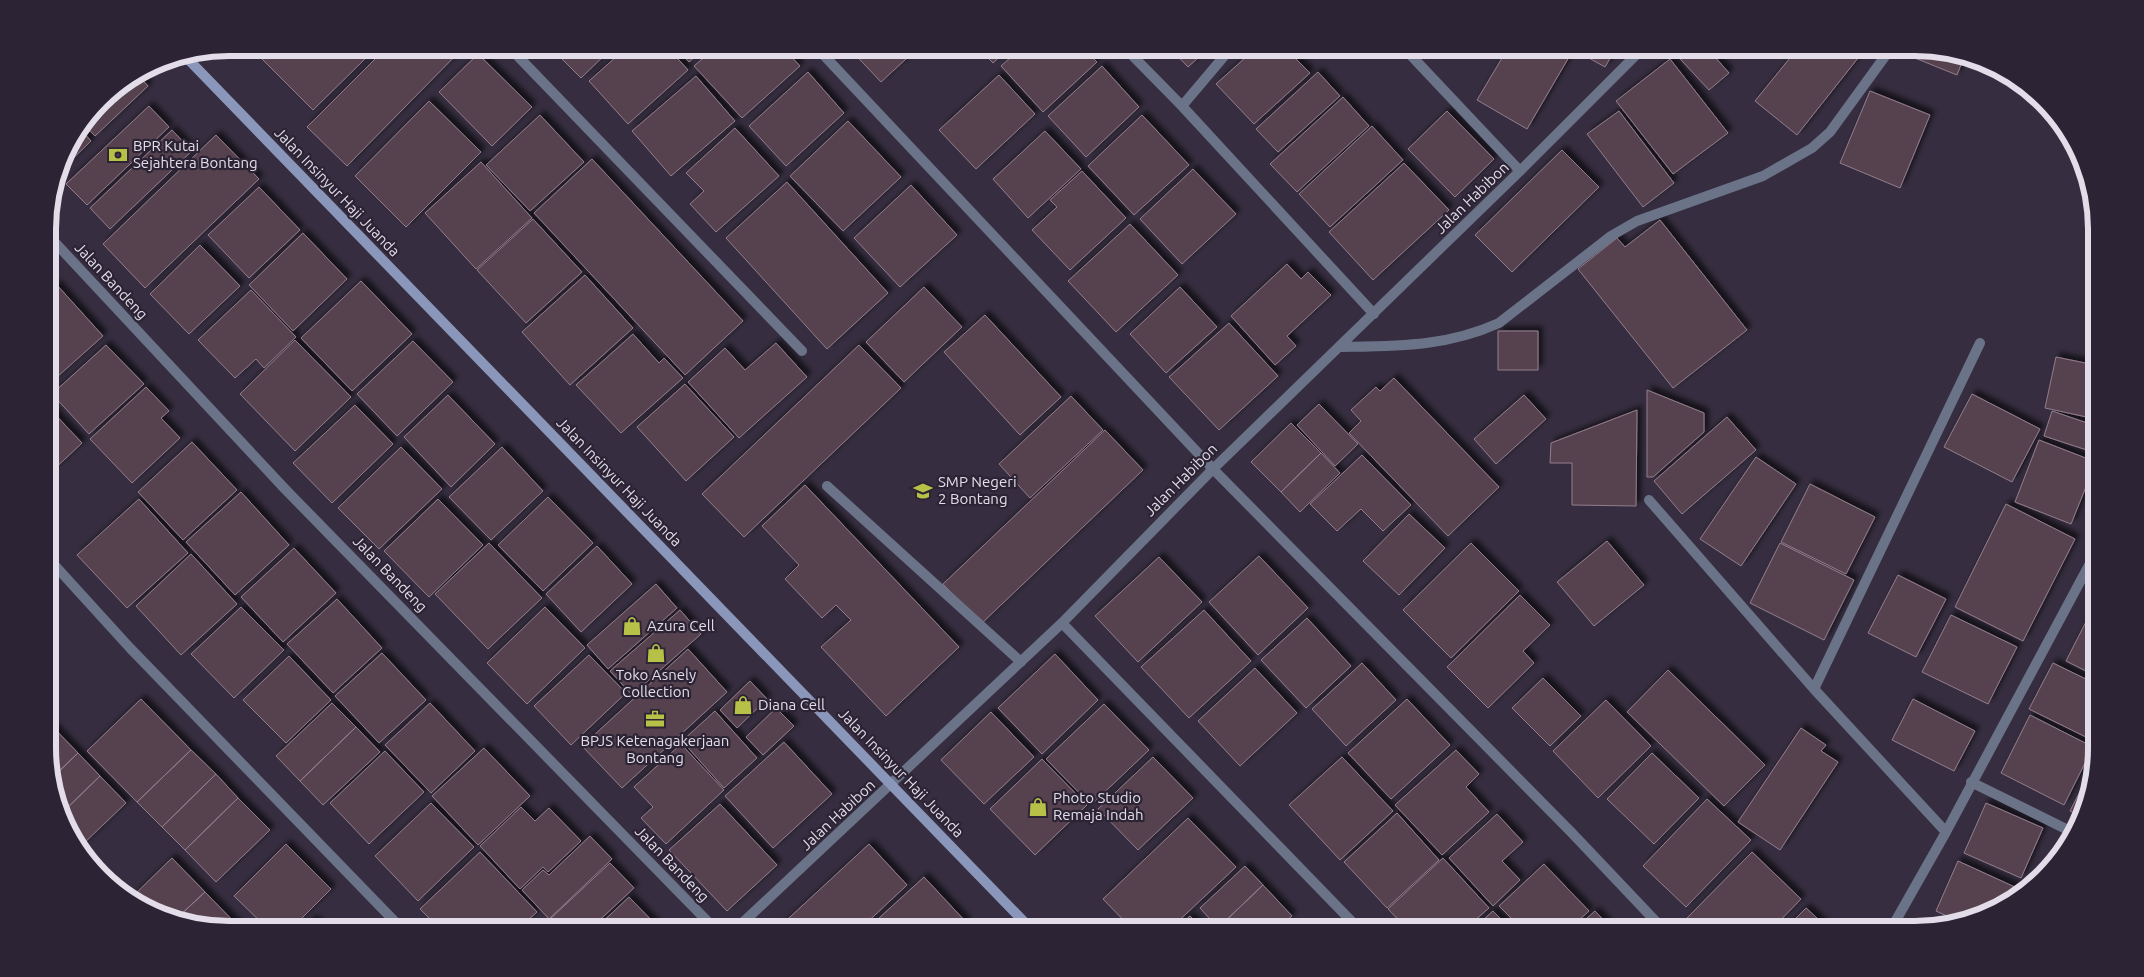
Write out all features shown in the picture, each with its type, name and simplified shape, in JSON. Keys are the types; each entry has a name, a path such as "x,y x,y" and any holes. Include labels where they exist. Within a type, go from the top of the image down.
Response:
{"street":[{"path":"1133,56 1182,106 1374,314"},
{"path":"1182,106 1224,56"},
{"path":"1412,56 1520,171"},
{"name":"Jalan Habibon","path":"745,921 892,785 1062,623 1213,469 1374,314 1635,56"},
{"path":"1340,347 1418,345 1452,340 1499,323 1611,236 1637,221 1763,176 1812,148 1830,132 1885,56"},
{"path":"519,57 802,351"},
{"path":"825,57 1213,469 1572,833 1655,920"},
{"name":"Jalan Insinyur Haji Juanda","path":"190,61 1023,921"},
{"name":"Jalan Bandeng","path":"57,246 285,489 707,921"},
{"path":"1814,689 1980,343"},
{"path":"827,486 1021,662"},
{"path":"1649,500 1814,689 1946,832"},
{"path":"1896,920 1946,832 1971,782 2088,567"},
{"path":"56,568 130,648 393,921"},
{"path":"1062,623 1351,920"},
{"path":"1971,782 2067,830"}],"building":[{"path":"1091,56 1097,62 1043,112 1001,66 1012,57"},
{"path":"1178,56 1200,56 1188,67"},
{"path":"1247,56 1293,56 1310,73 1254,124 1216,84"},
{"path":"1503,56 1569,57 1527,129 1477,100"},
{"path":"1586,56 1611,56 1605,67"},
{"path":"1678,56 1714,56 1729,73 1709,90"},
{"path":"1791,56 1860,56 1797,135 1755,101"},
{"path":"1910,56 1962,63 1957,75"},
{"path":"260,57 366,58 313,110"},
{"path":"377,57 454,57 347,166 307,127"},
{"path":"475,57 481,57 532,107 492,146 439,92"},
{"path":"560,57 603,57 581,78"},
{"path":"616,57 676,57 688,70 628,124 589,81"},
{"path":"684,57 695,57 689,62"},
{"path":"705,57 791,57 800,66 742,118 694,66"},
{"path":"857,57 909,57 881,82"},
{"path":"987,57 1000,57 993,63"},
{"path":"1670,59 1728,133 1673,174 1616,101"},
{"path":"1102,66 1139,107 1086,157 1048,116"},
{"path":"808,72 844,113 786,166 749,126"},
{"path":"1318,72 1340,96 1278,152 1256,129"},
{"path":"999,75 1035,114 976,169 939,130"},
{"path":"696,76 735,121 671,176 632,131"},
{"path":"142,80 148,86 95,136 88,129 92,124 115,99"},
{"path":"1870,91 1930,115 1900,188 1840,163"},
{"path":"1343,97 1369,126 1297,192 1270,164"},
{"path":"429,101 481,152 406,227 355,176"},
{"name":"BPR Kutai Sejahtera Bontang","path":"149,106 169,127 87,205 66,184"},
{"path":"1447,111 1494,159 1455,197 1408,149"},
{"path":"1619,111 1674,183 1643,207 1587,134"},
{"path":"540,115 584,162 530,211 486,165"},
{"path":"1142,115 1189,165 1134,215 1088,166"},
{"path":"848,121 901,177 843,231 790,176"},
{"path":"1372,126 1403,160 1330,227 1299,194"},
{"path":"735,128 779,176 716,232 690,204 704,191 686,173"},
{"path":"172,130 192,151 110,229 90,208"},
{"path":"1045,131 1081,169 1028,218 993,179"},
{"path":"85,134 91,141 70,162"},
{"path":"216,135 259,179 145,288 103,244"},
{"path":"1562,150 1599,187 1512,272 1475,235"},
{"path":"592,159 743,321 685,375 534,213"},
{"path":"481,162 532,218 476,269 425,213"},
{"path":"1404,163 1449,210 1373,280 1329,232"},
{"path":"1193,169 1236,214 1182,264 1140,219"},
{"path":"1082,171 1126,218 1070,270 1032,230 1057,207 1050,200"},
{"path":"787,182 888,293 827,349 726,238"},
{"path":"911,185 957,235 900,287 854,238"},
{"path":"259,187 300,230 249,278 208,235"},
{"path":"533,219 582,272 526,323 477,270"},
{"path":"1660,220 1747,330 1673,388 1578,269 1617,238 1625,247"},
{"path":"1130,224 1178,275 1116,332 1068,281"},
{"path":"303,233 347,279 293,331 249,285"},
{"path":"200,245 240,286 189,334 150,294"},
{"path":"1287,264 1301,279 1308,272 1331,295 1287,336 1296,346 1275,365 1231,316"},
{"path":"585,275 633,328 570,385 522,332"},
{"path":"361,281 412,334 352,391 301,338"},
{"path":"57,285 103,336 57,377"},
{"path":"924,287 962,327 904,382 866,342"},
{"path":"1180,287 1217,327 1166,373 1130,334"},
{"path":"251,290 296,337 264,368 256,359 235,378 198,340"},
{"path":"985,315 1061,397 1020,435 944,352"},
{"path":"1229,323 1278,376 1219,430 1169,377"},
{"path":"1498,331 1538,331 1538,370 1498,370"},
{"path":"633,334 659,363 664,358 683,378 621,433 576,385"},
{"path":"295,340 351,397 295,451 240,394"},
{"path":"413,341 453,382 397,436 357,394"},
{"path":"776,343 807,377 739,438 688,382 725,348 745,370"},
{"path":"106,345 144,384 89,434 57,399 57,390"},
{"path":"859,345 901,388 744,537 702,494"},
{"path":"2056,357 2088,364 2088,417 2045,408"},
{"path":"1394,378 1499,487 1448,536 1349,433 1361,421 1351,410 1376,387 1380,391"},
{"path":"685,384 734,437 686,481 637,427"},
{"path":"146,387 169,411 161,418 180,438 132,483 90,439"},
{"path":"1647,390 1704,413 1704,432 1653,477 1647,477"},
{"path":"1972,394 2040,429 2012,482 1944,447"},
{"path":"448,395 495,444 451,487 404,437"},
{"path":"1524,395 1546,419 1496,464 1474,439"},
{"path":"1071,396 1103,430 1030,498 999,464"},
{"path":"1319,404 1358,444 1335,466 1297,425"},
{"path":"355,405 393,444 332,503 293,463"},
{"path":"1637,410 1636,506 1572,505 1572,463 1550,463 1551,443"},
{"path":"2052,411 2088,423 2088,450 2044,436"},
{"path":"57,416 82,443 57,467"},
{"path":"1727,417 1756,450 1682,514 1654,481"},
{"path":"1291,423 1321,453 1281,492 1251,462"},
{"path":"1105,430 1143,470 981,624 943,584"},
{"path":"2039,440 2088,459 2088,482 2071,524 2015,502"},
{"path":"192,442 237,490 183,540 138,492"},
{"path":"401,447 442,489 379,549 338,508"},
{"path":"502,447 543,491 491,540 449,497"},
{"path":"1321,453 1340,473 1300,512 1281,492"},
{"path":"1362,455 1411,505 1383,531 1361,509 1337,531 1310,504"},
{"path":"1756,457 1796,484 1741,566 1700,539"},
{"path":"1810,484 1875,517 1846,574 1781,542"},
{"path":"805,485 959,647 886,716 821,647 851,620 836,605 822,618 785,579 799,565 762,526"},
{"path":"241,492 289,545 235,595 186,542"},
{"path":"548,497 593,543 543,591 498,545"},
{"path":"139,499 188,553 127,608 77,555"},
{"path":"438,499 483,545 429,597 384,551"},
{"path":"2006,504 2075,539 2023,641 1955,607"},
{"path":"1409,514 1445,548 1399,595 1363,561"},
{"path":"1607,541 1644,585 1594,626 1557,582"},
{"path":"489,543 542,598 488,649 435,594"},
{"path":"1471,543 1519,591 1451,658 1403,610"},
{"path":"1780,543 1854,580 1824,640 1750,603"},
{"path":"597,546 632,584 581,632 546,594"},
{"path":"294,548 336,593 283,642 241,597"},
{"path":"191,554 237,604 181,655 136,606"},
{"path":"1259,556 1308,608 1258,655 1209,602"},
{"path":"1159,557 1202,602 1138,662 1095,616"},
{"path":"1898,575 1946,599 1916,657 1868,633"},
{"name":"Azura Cell","path":"656,584 677,608 608,669 587,645"},
{"path":"1520,595 1550,625 1523,651 1534,663 1488,708 1447,667"},
{"path":"337,599 382,648 333,693 287,644"},
{"path":"241,607 284,650 234,698 191,654"},
{"path":"545,607 585,648 527,704 487,663"},
{"name":"Toko Asnely Collection","path":"680,610 701,634 632,695 610,671"},
{"path":"1204,610 1251,661 1189,718 1141,667"},
{"path":"1951,615 2017,647 1988,704 1922,672"},
{"path":"1307,618 1351,666 1306,708 1261,660"},
{"path":"2088,618 2088,672 2066,661"},
{"name":"BPJS Ketenagakerjaan Bontang","path":"688,649 727,692 622,788 582,746"},
{"path":"382,653 426,700 379,743 335,696"},
{"path":"1055,654 1098,700 1042,754 998,708"},
{"path":"589,655 626,693 571,745 534,706"},
{"path":"289,656 331,700 286,743 243,700"},
{"path":"1362,663 1396,700 1346,746 1312,709"},
{"path":"2053,663 2088,680 2088,738 2029,709"},
{"path":"1255,668 1297,713 1240,766 1198,721"},
{"path":"1668,670 1765,765 1724,806 1627,712"},
{"path":"1543,678 1581,716 1550,746 1512,708"},
{"name":"Diana Cell","path":"750,681 767,699 737,728 720,710"},
{"path":"141,699 191,750 137,802 87,751"},
{"path":"1407,699 1450,745 1391,799 1348,753"},
{"path":"1913,699 1975,731 1954,771 1892,740"},
{"path":"1606,700 1651,746 1598,798 1553,751"},
{"path":"332,703 356,727 300,781 276,756"},
{"path":"430,703 475,751 431,793 385,745"},
{"path":"1104,704 1149,750 1091,805 1046,759"},
{"path":"776,708 794,726 763,755 746,737"},
{"path":"715,711 757,758 724,788 682,741"},
{"path":"991,712 1034,757 984,804 941,760"},
{"path":"2030,715 2088,744 2087,759 2064,805 2001,773"},
{"path":"356,727 380,752 323,805 300,781"},
{"path":"1801,728 1826,745 1821,751 1838,762 1780,850 1738,822"},
{"path":"56,730 78,753 58,772"},
{"path":"784,742 832,794 773,848 725,796"},
{"path":"681,744 724,790 666,844 641,818 653,807 634,787"},
{"path":"484,748 530,796 478,845 432,796"},
{"path":"191,750 216,774 162,827 137,802"},
{"path":"1456,750 1479,774 1466,787 1489,812 1442,855 1395,805"},
{"path":"385,751 424,792 369,844 330,803"},
{"path":"78,753 100,776 67,808 58,772"},
{"path":"1652,753 1699,798 1654,844 1607,799"},
{"path":"1153,757 1193,798 1138,850 1098,809"},
{"path":"1342,757 1393,811 1340,860 1289,805"},
{"name":"Photo Studio Remaja Indah","path":"1042,759 1087,805 1035,855 990,809"},
{"path":"216,774 238,798 185,850 162,827"},
{"path":"100,776 126,803 85,842 67,808"},
{"path":"2083,785 2075,813 2070,811"},
{"path":"238,798 270,830 216,882 185,850"},
{"path":"1707,799 1751,840 1686,907 1643,866"},
{"path":"431,803 474,847 418,901 375,856"},
{"path":"1986,803 2043,828 2021,878 1964,853"},
{"path":"720,804 777,865 727,911 669,850"},
{"path":"521,807 535,821 549,808 581,841 548,872 543,867 520,889 480,846"},
{"path":"1397,813 1439,860 1387,908 1344,862"},
{"path":"1497,814 1523,842 1502,861 1520,880 1493,906 1449,858"},
{"path":"1188,818 1236,867 1179,920 1124,920 1103,899"},
{"path":"590,836 612,859 549,919 522,890 543,870 549,875"},
{"path":"286,844 331,889 299,921 260,921 234,896"},
{"path":"869,844 907,885 869,921 786,921"},
{"path":"480,852 537,912 527,921 432,921 420,909"},
{"path":"1752,852 1801,899 1781,920 1689,920 1687,918"},
{"path":"172,858 205,892 181,914 163,908 136,893"},
{"path":"1443,858 1489,908 1475,920 1399,920 1388,909"},
{"path":"1958,861 2016,888 1981,908 1960,915 1949,917 1936,911"},
{"path":"610,863 634,888 599,921 549,920"},
{"path":"1544,864 1589,911 1579,920 1513,920 1499,906"},
{"path":"1245,866 1263,885 1226,920 1211,920 1200,908"},
{"path":"924,877 965,921 876,921"},
{"path":"1263,885 1292,916 1287,920 1226,920"},
{"path":"205,892 233,921 195,917 181,914"},
{"path":"629,897 652,921 604,921"},
{"path":"1806,908 1819,920 1794,920"},
{"path":"1493,911 1502,920 1483,920"},
{"path":"1595,911 1604,920 1585,920"},
{"path":"1190,916 1194,920 1185,920"}],"place":[{"name":"BPR Kutai Sejahtera Bontang","path":"118,155"},
{"name":"SMP Negeri 2 Bontang","path":"923,491"},
{"name":"Azura Cell","path":"632,626"},
{"name":"Toko Asnely Collection","path":"656,653"},
{"name":"Diana Cell","path":"743,705"},
{"name":"BPJS Ketenagakerjaan Bontang","path":"655,719"},
{"name":"Photo Studio Remaja Indah","path":"1038,807"}]}
